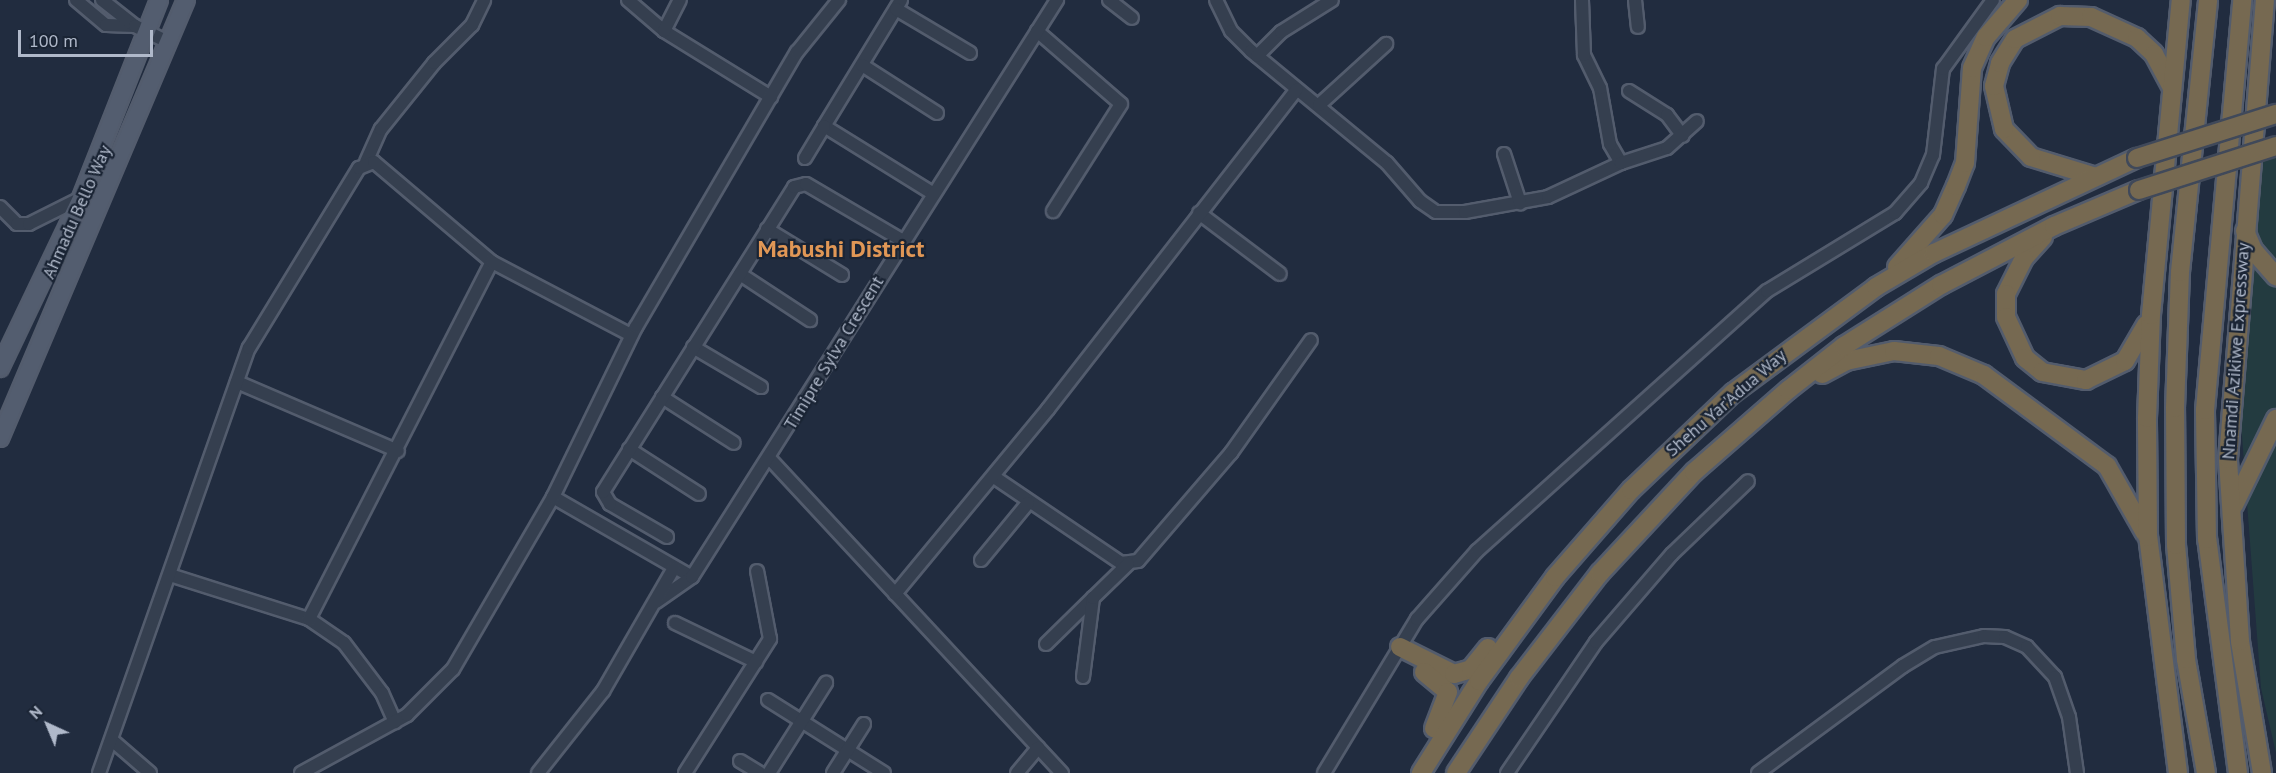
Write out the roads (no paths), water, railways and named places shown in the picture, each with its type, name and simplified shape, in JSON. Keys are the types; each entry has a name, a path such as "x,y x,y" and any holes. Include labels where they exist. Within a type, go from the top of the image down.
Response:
{"highway":[{"path":"1876,287 1943,215 1965,163 1972,68 1986,37 2018,0"},
{"path":"2178,773 2170,732 2148,537 2151,315 2181,0"},
{"path":"2206,773 2186,659 2177,556 2175,408 2180,272 2208,0"},
{"name":"Nnamdi Azikiwe Expressway","path":"2238,773 2207,539 2205,411 2242,0"},
{"name":"Nnamdi Azikiwe Expressway","path":"2262,773 2250,714 2231,512 2231,381 2266,4"},
{"path":"2093,176 2031,157 2004,129 1994,86 2000,63 2015,39 2060,16 2091,16 2137,38 2154,54 2172,88"},
{"name":"Shehu Yar'Adua Way","path":"1421,773 1479,681 1555,577 1631,490 1733,393 1876,287 1984,226 2137,158 2276,114"},
{"name":"Shehu Yar'Adua Way","path":"1456,773 1519,678 1600,573 1694,472 1788,390 1893,314 2054,226 2139,190 2276,146"},
{"path":"2054,226 2024,258 2006,294 2006,317 2025,358 2064,380 2106,374 2139,344 2151,315"},
{"path":"2244,228 2253,250 2276,276"},
{"path":"1788,390 1871,355 1912,352 1961,364 2091,450 2124,489 2148,537"},
{"path":"2231,512 2276,419"},
{"path":"1397,651 1440,671 1466,672 1520,606 1555,577"},
{"path":"1397,651 1448,692 1447,705 1414,773"},
{"path":"2250,714 2252,773"},
{"path":"2170,732 2186,773"}],"main road":[{"name":"Ahmadu Bello Way","path":"0,368 81,198 141,29 159,0"},
{"name":"Ahmadu Bello Way","path":"0,438 186,0"}],"street":[{"path":"76,0 106,25 141,29"},
{"path":"102,0 141,29 168,42"},
{"path":"99,773 237,382 266,314 366,162 381,129 434,63 472,26 484,0"},
{"path":"628,0 664,31 771,97"},
{"path":"664,31 680,0"},
{"path":"301,773 395,722 429,697 453,669 553,497 631,335 771,97 839,0"},
{"name":"Timipre Sylva Crescent","path":"656,602 692,578 770,459 932,194 1057,0"},
{"path":"1109,0 1132,18"},
{"path":"1216,0 1231,31 1257,56 1319,105 1436,212 1520,203 1548,197 1620,164 1667,148 1697,121"},
{"path":"1257,56 1281,32 1332,0"},
{"path":"1582,0 1584,55 1600,88 1610,144 1620,164"},
{"path":"1635,0 1638,27"},
{"path":"1324,773 1397,651 1443,584 1716,334 1767,291 1895,213 1921,183 1933,155 1943,69 1993,0"},
{"path":"805,158 899,4 970,53"},
{"path":"1037,31 1121,104 1053,210"},
{"path":"1319,105 1386,44"},
{"path":"862,65 937,113"},
{"path":"895,594 994,477 1297,89"},
{"path":"1629,91 1667,115 1683,136"},
{"path":"824,126 932,194"},
{"path":"1503,153 1520,203"},
{"path":"366,162 390,173 492,262 631,335"},
{"path":"667,537 604,498 629,449 767,229 800,183 903,241"},
{"path":"0,207 17,224 28,224 81,198"},
{"path":"1199,213 1280,274"},
{"path":"767,229 842,275"},
{"path":"309,619 398,451 492,262"},
{"path":"740,274 810,320"},
{"path":"1047,644 1128,564 1160,541 1311,340"},
{"path":"693,347 761,387"},
{"path":"237,382 398,451"},
{"path":"662,397 734,443"},
{"path":"629,449 699,494"},
{"path":"770,459 1062,773"},
{"path":"994,477 1028,503 1128,564"},
{"path":"1507,773 1596,642 1672,554 1748,481"},
{"path":"553,497 692,578"},
{"path":"981,560 1028,503"},
{"name":"Timipre Sylva Crescent","path":"538,773 603,691 674,568"},
{"path":"685,773 756,662 771,627 757,571"},
{"path":"170,574 309,619 344,643 382,693 395,722"},
{"path":"1083,677 1093,598"},
{"path":"675,622 756,662"},
{"path":"1758,773 1903,666 1935,647 1984,636 2027,647 2055,677 2069,717 2077,773"},
{"path":"769,773 826,682"},
{"path":"768,700 851,749 884,773"},
{"path":"840,773 864,724"},
{"path":"112,741 150,773"},
{"path":"1017,773 1038,748"},
{"path":"833,773 851,749"},
{"path":"740,760 760,773"}],"district":[{"name":"Mabushi District","path":"841,249"}]}
